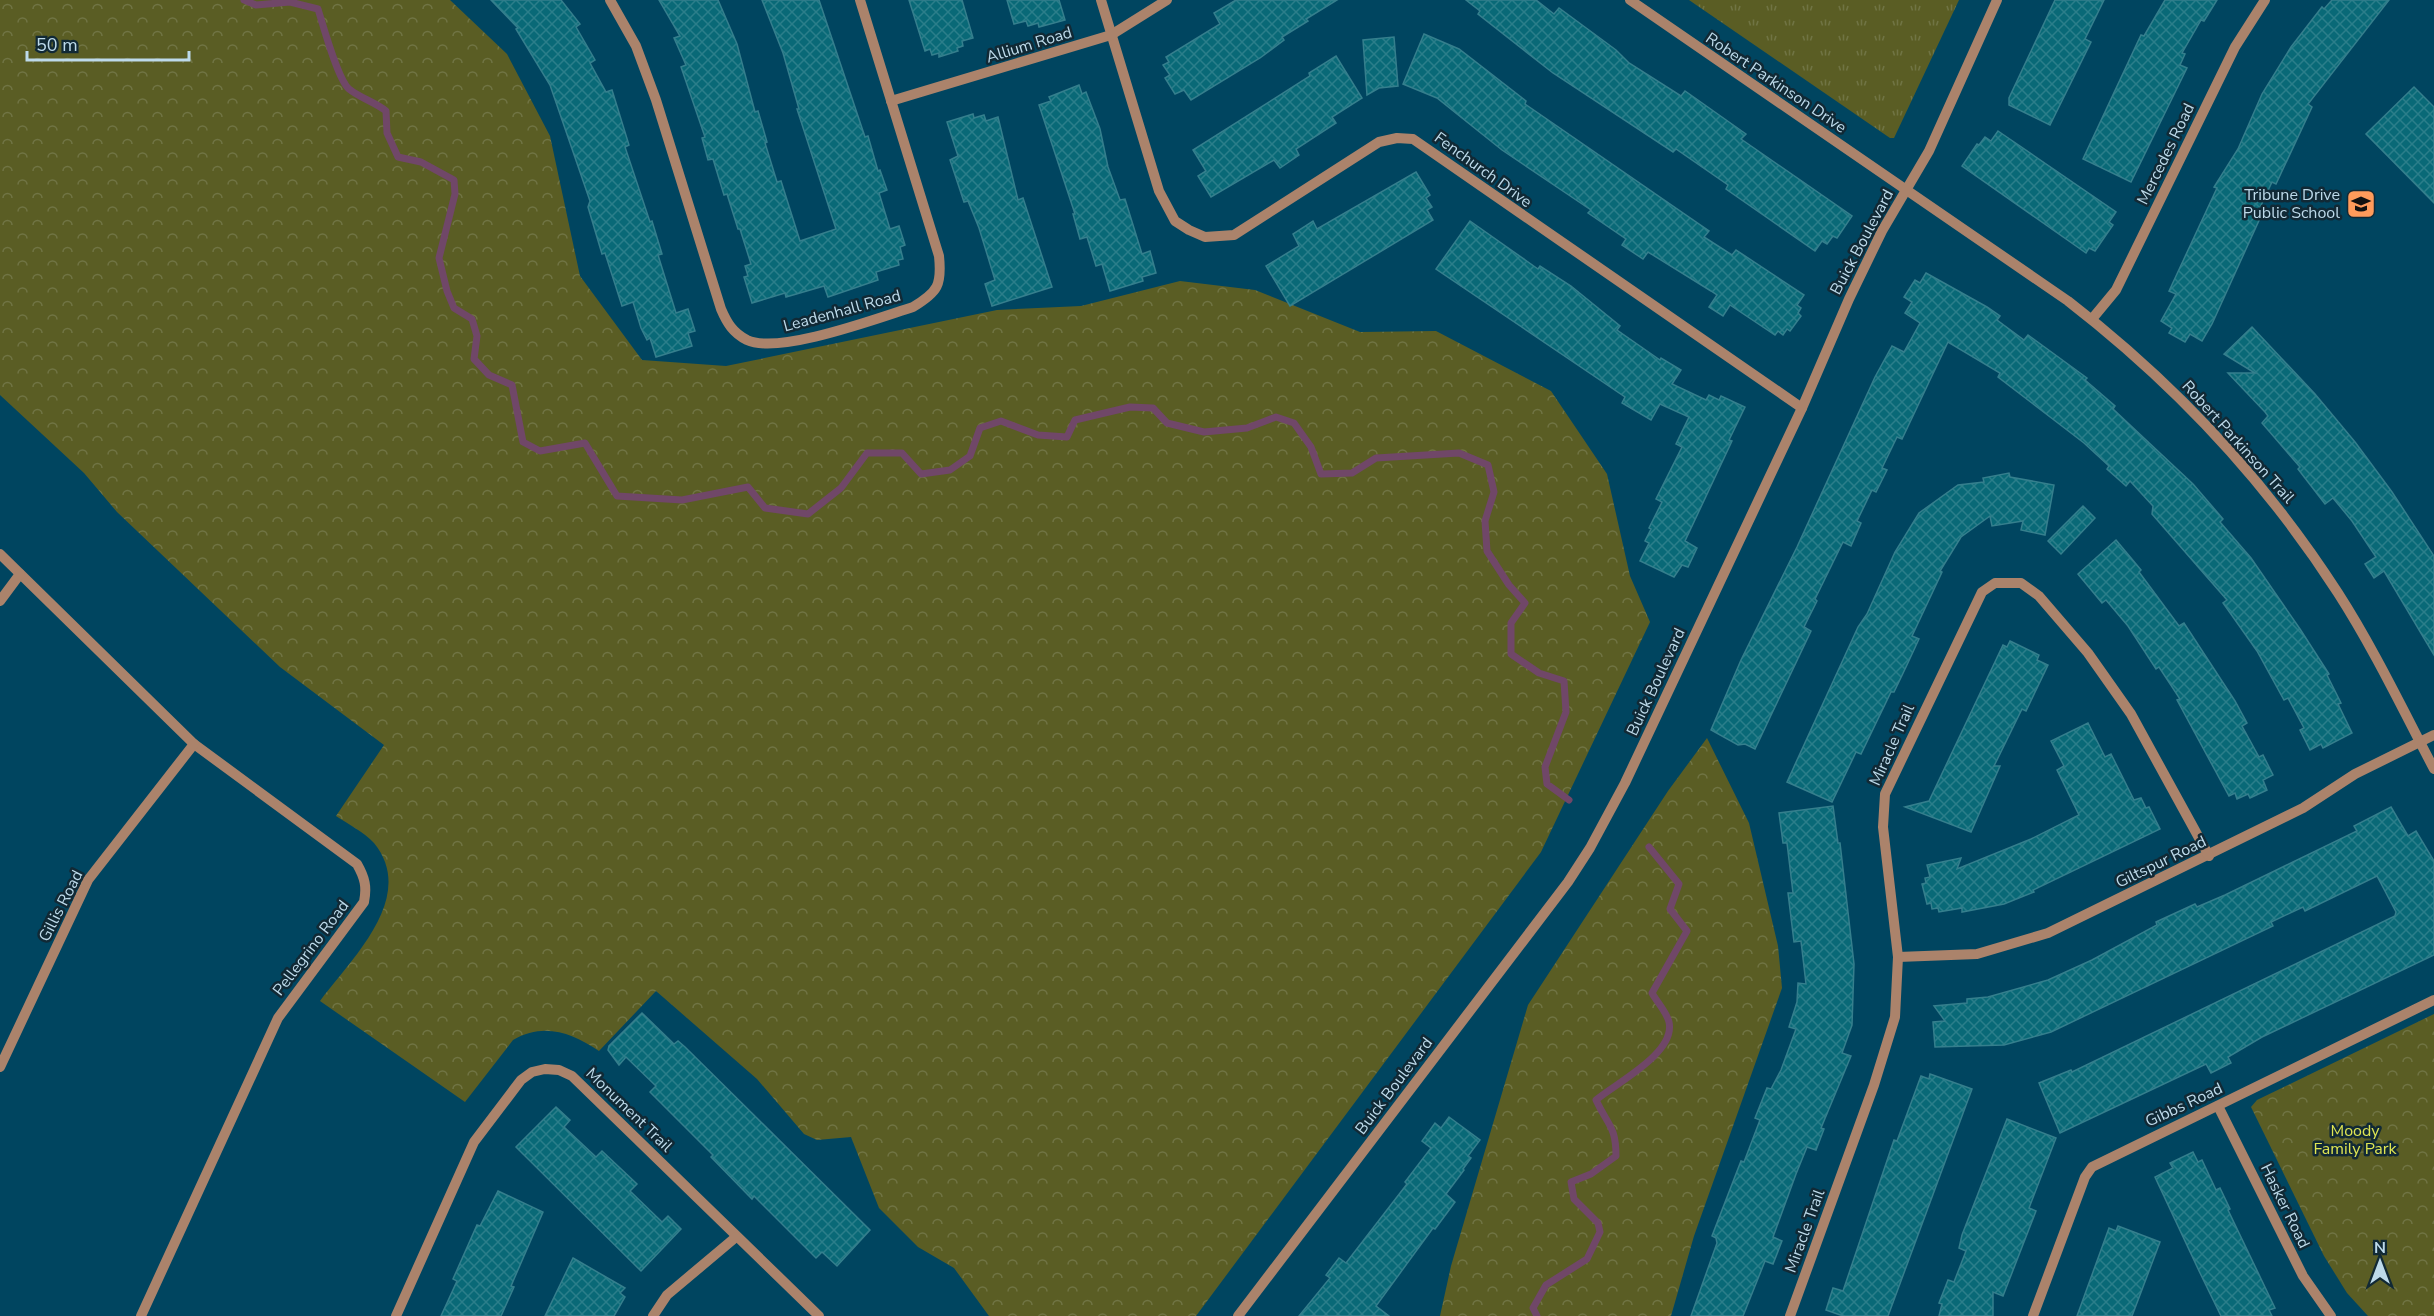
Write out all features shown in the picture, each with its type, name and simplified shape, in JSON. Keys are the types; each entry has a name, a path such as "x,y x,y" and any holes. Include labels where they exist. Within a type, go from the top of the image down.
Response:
{"street":[{"name":"Leadenhall Road","path":"610,0 636,46 656,100 721,309 729,327 748,340 766,343 793,342 913,307 929,297 938,286 941,276 939,256 860,0"},
{"name":"Fenchurch Drive","path":"1101,0 1159,191 1175,221 1189,230 1205,237 1234,235 1379,142 1397,138 1413,139 1802,408"},
{"name":"Allium Road","path":"891,101 1111,35 1167,0"},
{"name":"Robert Parkinson Drive","path":"1630,0 1906,190"},
{"name":"Buick Boulevard","path":"1238,1316 1568,882 1590,848 1624,783 1802,408 1868,260 1929,151 1997,0"},
{"name":"Mercedes Road","path":"2092,319 2116,290 2235,46 2265,0"},
{"name":"Robert Parkinson Trail","path":"1906,190 2092,319 2203,421 2255,480 2301,538 2356,623 2434,769"},
{"name":"Pellegrino Road","path":"0,554 194,744 357,864 364,876 366,889 364,902 278,1018 141,1316"},
{"path":"0,601 20,574"},
{"name":"Miracle Trail","path":"1790,1316 1888,1046 1898,1002 1898,957 1883,827 1885,794 1972,608 1982,592 1995,583 2021,583 2039,596 2088,653 2131,714 2209,856"},
{"name":"Giltspur Road","path":"1898,957 1977,954 2011,946 2048,933 2303,808 2355,774 2434,735"},
{"name":"Gillis Road","path":"0,1067 88,880 194,744"},
{"name":"Gibbs Road","path":"2033,1316 2085,1177 2092,1167 2434,1000"},
{"name":"Monument Trail","path":"396,1316 474,1142 520,1080 532,1072 545,1069 559,1070 572,1076 819,1316"},
{"name":"Hasker Road","path":"2218,1106 2303,1276 2331,1316"},
{"path":"653,1316 667,1295 736,1236"}],"green space":[{"path":"0,0 450,0 507,54 550,136 580,276 642,360 726,366 997,310 1081,306 1180,281 1255,290 1360,332 1436,331 1551,391 1607,474 1630,576 1650,622 1541,852 1196,1316 989,1316 954,1268 918,1247 879,1208 851,1137 817,1140 804,1134 757,1079 656,991 599,1051 579,1039 558,1032 536,1032 513,1040 465,1102 320,1001 362,947 375,927 384,906 388,885 386,864 370,839 336,816 384,745 280,667 117,512 84,473 0,395"},
{"path":"1689,0 1959,0 1894,138 1890,138"},
{"path":"1707,738 1749,823 1778,946 1782,988 1694,1236 1671,1316 1440,1316 1451,1266 1528,1005 1668,791"},
{"name":"Moody Family Park","path":"2434,1014 2434,1316 2368,1316 2347,1293 2324,1256 2251,1107 2257,1100"}],"building":[{"path":"491,0 561,0 580,24 576,27 595,60 590,63 606,92 612,90 629,145 625,147 650,222 652,221 662,254 658,255 676,313 688,309 695,331 688,333 692,346 656,357 650,338 647,340 641,328 633,302 622,306 605,253 602,254 588,207 590,201 550,85 516,29 518,28"},
{"path":"659,0 718,0 737,44 777,182 781,181 800,241 836,229 797,109 799,109 783,53 762,0 819,0 865,137 868,136 878,171 880,170 887,190 879,193 890,229 899,226 905,245 900,247 903,259 898,260 899,265 876,272 878,280 828,297 824,286 786,297 785,293 752,303 744,277 748,276 745,266 751,264 727,194 724,195 713,159 708,160 702,138 705,137 681,67 686,65 674,38 680,36"},
{"path":"909,0 962,0 973,38 962,41 963,46 957,48 958,51 939,57 939,53 932,55 930,49 925,51"},
{"path":"1007,0 1059,0 1065,20 1039,27 1038,23 1028,26 1026,21 1014,24"},
{"path":"1236,0 1337,0 1282,37 1284,40 1260,58 1191,100 1184,90 1175,94 1165,78 1170,75 1163,65 1169,62 1166,57 1220,24 1214,13"},
{"path":"1466,0 1536,0 1554,14 1559,8 1616,50 1629,63 1681,96 1685,91 1746,134 1741,139 1852,216 1837,238 1833,236 1827,244 1822,241 1815,251 1726,189 1728,185 1676,149 1673,152 1553,73 1478,14 1480,11"},
{"path":"2055,0 2104,0 2085,39 2091,42 2050,125 2009,105 2009,98"},
{"path":"2165,0 2217,0 2204,21 2201,20 2182,53 2185,54 2180,65 2187,68 2131,182 2083,159 2141,35 2144,36"},
{"path":"2332,0 2389,0 2308,104 2312,107 2276,184 2272,182 2257,214 2261,216 2212,324 2202,341 2190,334 2185,342 2169,333 2172,328 2161,321 2176,294 2169,291 2217,188 2214,187 2238,149 2262,94 2291,47 2322,7 2324,9"},
{"path":"1424,34 1459,49 1526,101 1525,104 1709,231 1704,237 1732,255 1736,250 1804,295 1797,305 1801,308 1798,313 1801,316 1790,331 1787,329 1783,335 1778,331 1775,335 1730,305 1723,316 1709,307 1717,295 1648,252 1643,259 1622,245 1626,239 1588,213 1591,210 1502,150 1437,98 1403,84"},
{"path":"1394,37 1398,86 1379,88 1367,95 1363,40"},
{"path":"1336,56 1362,98 1332,117 1336,123 1296,149 1299,155 1280,168 1274,160 1211,197 1198,176 1206,171 1193,150 1310,76 1309,73"},
{"path":"1079,85 1082,94 1086,92 1100,129 1108,167 1120,200 1125,199 1142,254 1150,251 1156,273 1142,277 1143,281 1110,291 1102,264 1096,266 1087,237 1080,239 1073,214 1075,214 1039,105 1051,101 1049,97"},
{"path":"2414,87 2434,107 2434,203 2366,134"},
{"path":"973,114 974,118 984,115 986,121 998,117 1018,200 1023,198 1052,287 992,306 985,284 995,280 979,228 968,201 964,202 950,160 958,156 947,122"},
{"path":"1998,131 2116,212 2109,222 2113,225 2095,251 2089,248 2086,253 1962,166 1977,144 1979,145 1985,137 1991,141"},
{"path":"1416,172 1430,195 1426,198 1432,207 1427,210 1433,220 1290,306 1266,266 1299,246 1293,234 1313,221 1317,229"},
{"path":"1470,221 1538,269 1540,266 1571,286 1620,326 1617,330 1660,360 1661,358 1681,370 1672,384 1706,400 1709,395 1719,400 1721,396 1745,407 1729,440 1732,441 1685,541 1697,548 1688,567 1682,565 1674,577 1640,561 1649,543 1645,541 1651,529 1649,528 1662,502 1656,499 1682,447 1676,444 1689,417 1660,404 1651,420 1622,403 1625,397 1436,269"},
{"path":"1926,273 1987,307 2000,316 1997,320 2024,340 2028,335 2087,378 2085,380 2115,406 2113,409 2193,484 2223,519 2220,522 2251,558 2329,674 2327,675 2341,703 2338,704 2352,733 2323,748 2321,744 2310,750 2300,730 2304,728 2288,698 2284,700 2257,651 2223,603 2227,600 2152,514 2153,506 2130,481 2126,486 2107,469 2109,466 2084,443 1998,377 2000,373 1948,342 1902,439 1897,437 1882,468 1887,470 1876,492 1872,490 1857,521 1861,523 1851,546 1843,542 1815,599 1817,601 1804,627 1811,631 1755,749 1745,744 1738,745 1711,730 1741,660 1797,547 1875,377 1892,346 1904,352 1920,323 1905,313 1912,302 1904,297 1915,280 1920,283"},
{"path":"2252,327 2315,394 2355,442 2392,492 2434,556 2434,655 2384,571 2374,578 2365,564 2376,557 2352,521 2333,498 2325,504 2298,469 2300,467 2262,423 2268,416 2228,373 2255,373 2224,354"},
{"path":"2009,473 2010,477 2054,485 2045,535 2021,530 2023,521 1992,526 1990,516 1961,537 1940,571 1942,572 1912,636 1919,639 1894,692 1891,692 1861,754 1856,752 1832,802 1787,782 1858,627 1867,614 1895,552 1919,513 1958,485 1984,482 1983,478"},
{"path":"2083,506 2095,518 2061,554 2048,541"},
{"path":"2116,540 2141,570 2139,572 2179,626 2184,623 2235,701 2247,723 2242,726 2259,757 2263,755 2273,775 2263,780 2267,790 2250,798 2248,794 2237,799 2235,793 2229,796 2177,700 2180,699 2159,667 2156,669 2128,626 2106,600 2102,603 2078,574"},
{"path":"2010,641 2039,655 2037,660 2048,665 2026,711 2022,709 1994,766 2000,766 1971,832 1905,807 1929,801 2003,645 2007,647"},
{"path":"2088,723 2105,757 2111,754 2134,800 2141,798 2146,808 2149,807 2160,829 2033,890 2034,892 2004,904 1962,912 1962,908 1939,912 1938,908 1932,909 1931,903 1927,904 1922,884 1926,883 1925,878 1930,877 1927,865 1961,858 1957,869 2031,839 2079,815 2057,770 2064,766 2051,741"},
{"path":"1833,806 1838,843 1840,843 1854,964 1852,1025 1842,1053 1851,1056 1821,1128 1824,1129 1816,1150 1807,1147 1796,1174 1773,1237 1782,1241 1773,1264 1765,1261 1743,1316 1691,1316 1717,1243 1716,1238 1712,1236 1741,1161 1744,1162 1760,1120 1755,1118 1767,1088 1771,1089 1781,1070 1796,1029 1789,1027 1797,1002 1798,983 1806,984 1801,941 1794,942 1788,893 1793,893 1787,843 1783,843 1779,813"},
{"path":"2391,807 2408,836 2416,831 2434,861 2434,955 2262,1037 2228,1057 2231,1063 2211,1073 2206,1064 2060,1133 2039,1083 2071,1070 2072,1072 2395,916 2396,912 2377,876 2305,911 2303,907 2271,922 2273,926 2051,1032 2004,1045 1935,1047 1933,1022 1945,1021 1934,1006 1967,1003 1967,999 1988,997 2048,980 2092,960 2157,925 2156,922 2195,904 2197,907 2225,895 2357,831 2354,826"},
{"path":"642,1013 674,1044 678,1041 685,1047 870,1230 837,1266 822,1252 816,1258 754,1196 752,1199 711,1157 713,1155 650,1092 656,1086 626,1057 619,1065 608,1050 609,1046"},
{"path":"1930,1074 1972,1089 1888,1316 1843,1316 1826,1310 1833,1288 1843,1291 1894,1140 1897,1141 1921,1076 1929,1079"},
{"path":"556,1107 570,1120 564,1127 596,1157 602,1151 637,1184 630,1191 662,1222 668,1216 681,1229 641,1271 516,1147"},
{"path":"1449,1117 1480,1140 1468,1156 1471,1158 1464,1170 1446,1194 1455,1202 1376,1306 1389,1316 1299,1316 1330,1278 1326,1275 1339,1258 1346,1263 1407,1184 1405,1182 1431,1148 1422,1141 1435,1123 1441,1128"},
{"path":"2007,1119 2056,1138 2029,1208 2036,1211 2003,1296 1993,1292 1993,1316 1939,1316 1942,1304 1939,1303 1948,1280 1954,1282 1966,1251 1959,1248 1962,1235"},
{"path":"2193,1152 2198,1162 2202,1160 2216,1190 2220,1188 2230,1209 2228,1210 2275,1308 2269,1310 2272,1316 2221,1316 2200,1273 2155,1177 2173,1168 2170,1163"},
{"path":"498,1191 543,1212 511,1286 514,1287 501,1316 441,1316 457,1281 453,1279 477,1225 480,1226"},
{"path":"2118,1226 2160,1242 2132,1316 2077,1316 2109,1228 2116,1231"},
{"path":"573,1258 625,1288 620,1293 625,1297 614,1316 545,1316"}],"waterway":[{"path":"244,0 256,5 290,2 318,9 340,75 349,89 386,111 387,133 398,157 421,162 454,180 455,194 439,258 447,291 454,308 472,319 477,336 474,359 489,375 512,385 523,442 540,451 585,443 617,496 682,500 748,487 765,508 808,514 841,488 867,453 902,453 921,474 950,470 970,456 980,428 1001,421 1038,435 1067,437 1075,420 1130,407 1153,408 1167,423 1204,432 1247,428 1276,417 1294,423 1311,447 1321,474 1352,473 1376,458 1459,453 1488,465 1494,492 1485,521 1487,551 1509,585 1525,603 1511,623 1511,654 1539,673 1564,681 1566,712 1545,767 1547,784 1569,800"},
{"path":"1537,1316 1533,1308 1546,1285 1587,1259 1600,1232 1598,1223 1574,1199 1571,1182 1591,1174 1616,1156 1613,1132 1596,1100 1643,1066 1663,1045 1669,1034 1668,1019 1652,993 1687,931 1670,909 1679,884 1649,847"}],"place":[{"name":"Tribune Drive Public School","path":"2361,204"}]}
